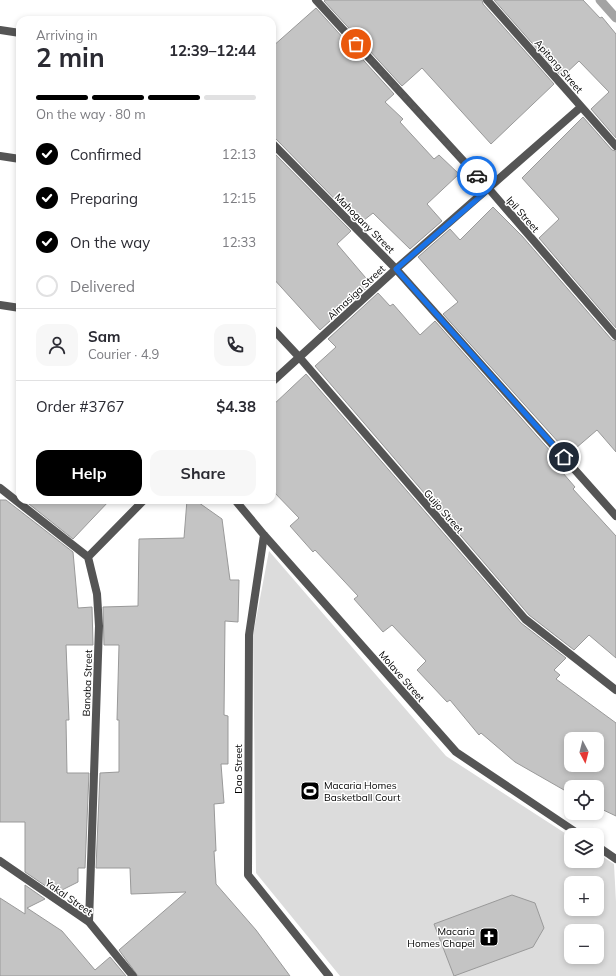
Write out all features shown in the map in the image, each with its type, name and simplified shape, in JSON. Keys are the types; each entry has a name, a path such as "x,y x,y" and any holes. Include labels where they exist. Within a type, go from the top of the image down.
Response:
{"street":[{"name":"Ipil Street","path":"316,0 489,189 616,336"},
{"name":"Apitong Street","path":"486,0 616,146"},
{"path":"0,30 16,32"},
{"name":"Almasiga Street","path":"276,379 396,269 582,107"},
{"name":"Mahogany Street","path":"276,147 396,269 616,516"},
{"path":"0,156 16,158"},
{"path":"0,305 16,307"},
{"name":"Guijo Street","path":"276,332 300,358 525,619 616,690"},
{"path":"0,488 16,501"},
{"path":"20,504 88,557 140,504"},
{"name":"Molave Street","path":"238,504 264,536 456,752 570,828"},
{"name":"Dao Street","path":"264,536 249,635 248,875 329,976"},
{"name":"Banaba Street","path":"88,557 97,594 99,626 89,922"},
{"path":"604,851 616,859"},
{"name":"Yakal Street","path":"0,861 89,922 133,976"}],"shaded area":[{"path":"269,551 446,756 564,832 564,868 604,868 604,858 614,864 616,902 616,976 340,976 256,873 253,635"}],"building":[{"path":"482,0 483,4 554,84 491,144 422,68 402,86 324,1"},
{"path":"494,0 583,0 600,18 602,17 616,34 616,138 591,109 609,92 579,61 562,77"},
{"path":"316,8 394,94 385,102 403,119 400,122 434,159 439,155 459,174 427,204 442,221 410,249 373,213 359,224 276,139 276,43"},
{"path":"583,117 612,150 616,151 616,328 539,238 559,219 522,178"},
{"path":"276,155 351,231 337,244 371,284 320,330 276,281"},
{"path":"493,207 522,236 612,340 616,341 616,452 597,430 569,454 443,314 458,302 418,257 450,229 460,240"},
{"path":"378,293 390,306 393,304 420,335 435,321 560,462 556,465 575,487 573,489 616,536 616,658 589,635 574,650 529,615 315,366 336,347 328,339"},
{"path":"306,374 521,623 566,658 554,670 560,675 556,679 616,723 616,816 604,810 604,780 564,780 564,790 515,762 481,733 479,735 450,700 447,702 417,670 426,661 392,625 383,632 354,599 358,596 315,550 313,552 290,526 299,518 276,494 276,402"},
{"path":"0,500 6,500 73,552 78,608 92,607 93,645 66,645 69,720 66,720 67,773 89,773 85,868 78,868 78,882 56,893 25,872 25,822 0,822"},
{"path":"29,504 106,504 73,539"},
{"path":"187,504 201,504 222,519 230,580 239,580 238,622 225,621 224,715 228,716 228,764 221,764 224,803 214,804 216,884 256,930 290,976 138,976 119,950 186,892 131,894 130,868 96,868 100,773 119,772 119,720 117,720 119,645 104,645 103,607 138,606 139,539 184,538"},
{"path":"25,885 45,899 27,908 62,931 95,970 110,957 126,976 0,976 0,898 25,914"},
{"name":"Macaria Homes Chapel","path":"512,895 535,903 544,928 533,947 454,976 434,924"}],"waterway":[{"path":"600,0 616,18"}],"way so far":[{"path":"356,44 477,176"}],"place":[{"name":"Macaria Homes Basketball Court","path":"310,791"},
{"name":"Macaria Homes Chapel","path":"489,937"}],"route":[{"path":"477,176 489,189 396,269 564,457"}]}
